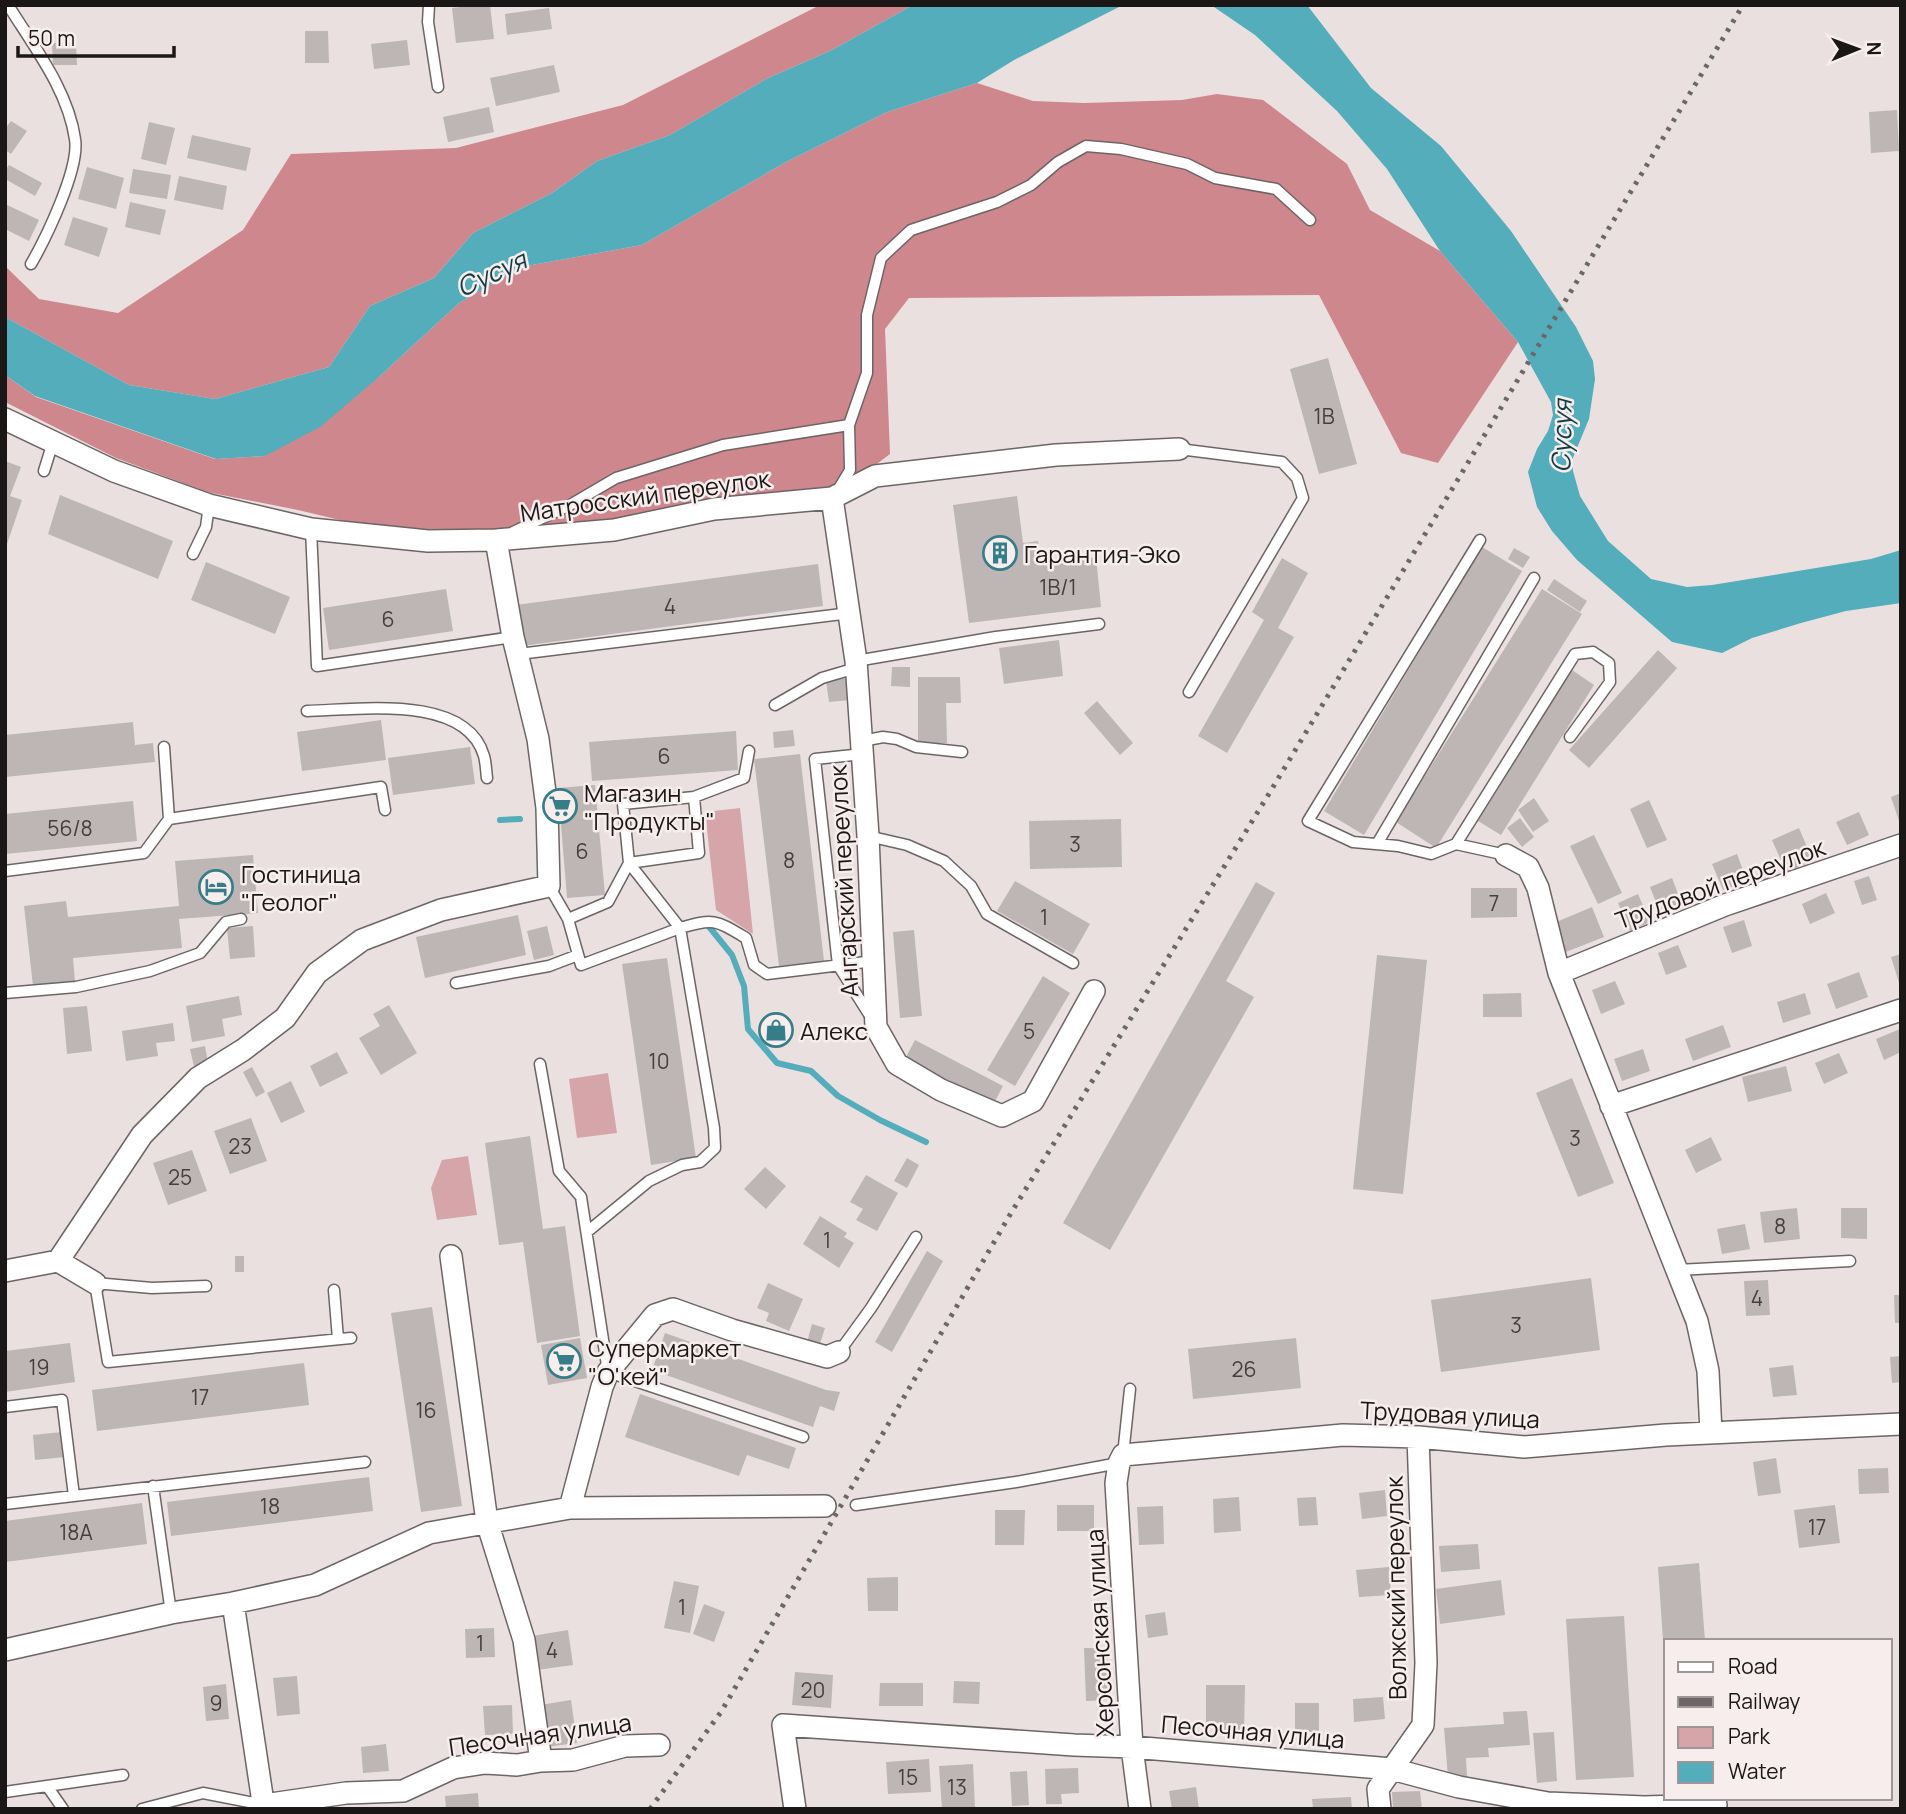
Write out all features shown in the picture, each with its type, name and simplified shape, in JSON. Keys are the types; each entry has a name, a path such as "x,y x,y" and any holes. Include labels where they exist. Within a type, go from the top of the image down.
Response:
{"street":[{"name":"Матросский переулок","path":"5,419 114,471 209,505 311,529 428,541 496,540 614,530 714,509 832,498 875,476 1056,454 1179,449"},
{"name":"Ангарский переулок","path":"832,498 850,613 863,747 876,1027 897,1065 941,1090 1002,1116 1033,1101 1094,991"},
{"path":"58,1261 80,1219 142,1135 198,1078 243,1050 285,1018 317,973 362,940 441,910 549,886 545,786 538,739 516,645 496,540"},
{"name":"Трудовой переулок","path":"1559,973 1725,905 1901,845"},
{"path":"1506,855 1528,867 1538,888 1559,973 1697,1321 1708,1371 1711,1433"},
{"path":"1611,1106 1901,1010"},
{"path":"451,1256 487,1522 524,1640 541,1760"},
{"path":"5,1271 58,1261 95,1283"},
{"path":"570,1508 608,1372 655,1315 673,1308 732,1331 827,1357 839,1352"},
{"name":"Трудовая улица","path":"1121,1459 1343,1435 1418,1437 1524,1447 1711,1433 1901,1424"},
{"name":"Волжский переулок","path":"1380,1809 1378,1789 1423,1726 1426,1663 1418,1437"},
{"name":"Херсонская улица","path":"1121,1459 1116,1483 1132,1747 1140,1809"},
{"path":"5,1650 171,1613 315,1585 429,1533 487,1522 570,1508 825,1506"},
{"path":"233,1603 264,1807"},
{"name":"Песочная улица","path":"795,1809 783,1725 1132,1747 1392,1769 1459,1787 1548,1803 1644,1807 1716,1805"},
{"name":"Песочная улица","path":"264,1807 346,1793 403,1791 453,1769 485,1763 517,1765 541,1760 573,1760 625,1746 659,1745"}],"lane":[{"path":"8,5 59,88 76,141 68,183 43,243 31,264"},
{"path":"429,5 428,22 438,87"},
{"path":"832,498 850,470 849,425 867,373 867,315 881,258 911,230 997,202 1031,185 1059,162 1086,146 1121,149 1187,164 1215,178 1276,189 1310,220"},
{"path":"496,540 570,505 616,478 723,445 849,425"},
{"path":"44,471 53,442"},
{"path":"1179,449 1282,461 1297,478 1303,498 1189,692"},
{"path":"193,554 206,527 209,505"},
{"path":"311,529 317,666 850,613"},
{"path":"1480,540 1308,821 1353,842 1398,846 1431,854 1456,844 1506,855"},
{"path":"1377,844 1534,578"},
{"path":"775,705 822,678 856,664 996,637 1100,624"},
{"path":"1456,844 1575,654 1593,652 1609,663 1610,682 1570,737"},
{"path":"307,711 408,708 441,716 463,728 476,741 484,755 487,778"},
{"path":"876,1027 838,965 816,759 863,747 883,737 897,739 916,747 962,752"},
{"path":"5,871 144,853 169,818 164,747"},
{"path":"587,1232 649,1181 682,1165 699,1162 715,1149 715,1128 680,928 629,863 623,804 694,797 744,778 750,751"},
{"path":"169,818 381,787 385,810"},
{"path":"629,863 699,853 694,797"},
{"path":"868,836 907,845 944,861 971,886 987,915 1073,963"},
{"path":"568,919 608,902 629,863"},
{"path":"549,886 568,919 581,965 704,921 720,922 746,938 754,965 766,974 874,961"},
{"path":"5,993 76,987 150,971 200,953 226,922 241,919"},
{"path":"456,984 549,966 578,955"},
{"path":"540,1064 559,1171 581,1197 608,1372 803,1437"},
{"path":"839,1352 871,1308 916,1237"},
{"path":"1677,1270 1850,1261"},
{"path":"206,1286 152,1288 95,1283 108,1363 351,1338"},
{"path":"334,1290 338,1339"},
{"path":"856,1505 1016,1482 1121,1459 1130,1389"},
{"path":"5,1407 62,1400 74,1496"},
{"path":"5,1504 365,1462"},
{"path":"153,1486 171,1613"},
{"path":"5,1792 123,1775"},
{"path":"47,1786 63,1809"},
{"path":"142,1809 203,1793 264,1807"}],"green space":[{"path":"740,808 753,934 716,910 705,812"},
{"path":"608,1073 617,1133 577,1138 569,1079"},
{"path":"468,1156 477,1215 437,1220 431,1188 442,1160"}],"shaded area":[{"path":"820,5 913,5 832,50 766,79 670,135 597,161 552,193 473,233 434,278 370,306 329,367 215,399 129,385 5,317 5,266 39,299 118,313 243,230 291,154 456,148 623,105"},
{"path":"977,83 1033,101 1084,103 1182,100 1217,94 1263,100 1347,164 1370,210 1440,251 1518,342 1438,463 1401,453 1319,295 909,298 885,329 890,454 832,498 428,541 298,510 207,492 116,458 5,402 5,375 36,397 215,459 265,456 380,376 459,303 521,267 642,245 786,162 887,112"}],"water":[{"name":"Сусуя","path":"913,5 1123,5 1014,60 977,83 887,112 786,162 642,245 521,267 459,303 320,427 265,456 216,459 35,396 5,375 5,317 129,385 215,399 329,367 370,306 434,278 473,233 552,193 597,161 670,135 766,79 832,50"},
{"name":"Сусуя","path":"1211,5 1307,5 1371,88 1441,146 1511,231 1576,327 1593,361 1595,379 1589,419 1572,460 1580,496 1608,541 1651,579 1687,587 1712,585 1871,559 1901,550 1901,603 1846,611 1801,623 1752,638 1722,653 1672,642 1577,560 1552,531 1537,507 1528,472 1553,415 1551,402 1518,342 1440,251 1387,169 1337,111 1255,35"}],"building":[{"path":"490,5 494,39 456,43 452,8"},
{"path":"549,8 552,29 507,35 505,14"},
{"path":"305,31 328,31 329,63 305,63"},
{"path":"407,40 410,65 374,69 371,44"},
{"path":"52,43 76,43 77,65 53,65"},
{"path":"554,65 560,92 496,106 490,78"},
{"path":"489,107 494,132 448,142 443,117"},
{"path":"1897,110 1899,151 1871,153 1869,112"},
{"path":"11,121 27,131 11,154 5,150 5,129"},
{"path":"149,122 175,128 166,165 141,159"},
{"path":"192,135 251,148 246,171 187,158"},
{"path":"9,165 42,183 35,196 5,179 5,171"},
{"path":"87,167 124,178 116,209 78,199"},
{"path":"133,169 171,175 167,199 129,193"},
{"path":"179,176 227,186 223,210 174,200"},
{"path":"130,202 166,210 160,235 125,227"},
{"path":"5,204 39,220 29,241 5,229"},
{"path":"73,217 108,228 99,257 64,245"},
{"path":"1328,358 1357,464 1319,474 1290,369"},
{"path":"5,461 21,467 10,496 22,500 6,547"},
{"path":"60,495 173,541 158,579 48,534"},
{"name":"Гарантия-Эко","path":"1017,496 1023,543 1038,541 1041,563 1096,557 1101,607 969,623 953,505"},
{"path":"1482,547 1522,571 1364,835 1324,811"},
{"path":"1514,548 1530,557 1523,568 1508,559"},
{"path":"1282,558 1308,573 1278,628 1294,637 1227,753 1198,736 1264,620 1252,612"},
{"path":"206,562 290,597 275,634 191,600"},
{"path":"818,564 823,606 522,646 516,605"},
{"path":"1554,579 1587,601 1580,612 1547,590"},
{"path":"446,589 453,631 329,650 323,608"},
{"path":"1542,589 1582,614 1436,848 1396,822"},
{"path":"1059,640 1063,676 1004,684 999,648"},
{"path":"1658,650 1677,668 1589,768 1569,750"},
{"path":"892,667 910,667 910,687 891,686"},
{"path":"1572,670 1594,685 1501,835 1478,821"},
{"path":"918,677 960,677 961,703 946,703 947,743 918,743"},
{"path":"848,678 850,700 829,702 826,681"},
{"path":"1097,701 1133,743 1120,755 1084,713"},
{"path":"381,720 386,760 302,771 297,732"},
{"path":"133,722 135,745 153,743 155,762 5,777 5,735"},
{"path":"793,730 795,746 774,748 773,732"},
{"path":"736,731 738,770 592,781 589,742"},
{"path":"470,747 475,784 393,795 388,758"},
{"path":"800,754 824,961 779,966 754,759"},
{"path":"595,785 605,895 567,898 558,788"},
{"path":"1901,793 1901,824 1900,824 1891,797"},
{"path":"1534,798 1549,821 1533,832 1518,810"},
{"path":"1649,800 1667,840 1647,848 1630,809"},
{"path":"133,801 137,841 5,854 5,814"},
{"path":"1859,812 1869,835 1847,845 1836,822"},
{"path":"1520,818 1534,837 1522,847 1507,828"},
{"path":"1121,819 1122,867 1030,869 1029,821"},
{"path":"1799,828 1813,861 1786,872 1772,840"},
{"path":"1594,835 1622,893 1598,904 1570,846"},
{"path":"1737,854 1747,881 1723,890 1712,864"},
{"path":"253,855 258,913 179,919 182,948 73,958 75,982 33,986 24,906 66,901 68,917 179,906 175,861"},
{"path":"1869,876 1877,900 1862,905 1854,881"},
{"path":"1672,878 1682,904 1660,913 1650,887"},
{"path":"1015,881 1090,924 1073,954 997,911"},
{"path":"1256,882 1275,893 1226,981 1254,997 1110,1250 1063,1223"},
{"path":"1471,888 1517,888 1517,917 1471,918"},
{"path":"1826,893 1835,913 1810,924 1802,904"},
{"path":"1638,894 1650,922 1630,931 1618,903"},
{"path":"1592,907 1604,937 1566,952 1554,923"},
{"path":"518,915 526,955 425,978 416,937"},
{"path":"1744,920 1752,946 1732,953 1723,927"},
{"path":"253,926 255,957 230,959 227,928"},
{"path":"547,926 554,955 534,960 527,931"},
{"path":"914,930 922,1016 900,1018 893,932"},
{"path":"1678,945 1687,967 1666,975 1658,953"},
{"path":"1901,954 1901,986 1900,986 1891,957"},
{"path":"1377,955 1427,960 1403,1194 1353,1189"},
{"path":"667,958 696,1158 651,1165 622,964"},
{"path":"1859,972 1868,997 1836,1009 1827,984"},
{"path":"1043,976 1070,993 1015,1086 987,1070"},
{"path":"1615,981 1625,1004 1601,1014 1592,990"},
{"path":"1521,993 1522,1017 1483,1017 1483,994"},
{"path":"1805,993 1811,1014 1783,1023 1777,1002"},
{"path":"239,996 242,1015 222,1019 225,1036 192,1042 186,1006"},
{"path":"389,1005 417,1053 381,1075 359,1038 380,1026 373,1014"},
{"path":"87,1006 92,1051 67,1054 63,1008"},
{"path":"173,1023 175,1041 156,1043 158,1056 126,1061 122,1031"},
{"name":"Алекс","path":"780,1024 784,1039 773,1042 769,1027"},
{"path":"1723,1025 1731,1047 1693,1061 1685,1039"},
{"path":"1900,1029 1901,1052 1884,1060 1876,1039"},
{"path":"915,1040 1003,1086 993,1105 905,1059"},
{"path":"205,1046 209,1068 195,1071 190,1049"},
{"path":"1643,1049 1650,1071 1622,1081 1614,1059"},
{"path":"337,1052 348,1073 320,1087 310,1066"},
{"path":"1839,1053 1848,1073 1824,1084 1815,1063"},
{"path":"1786,1066 1792,1091 1748,1102 1742,1077"},
{"path":"252,1067 265,1092 256,1097 243,1072"},
{"path":"1572,1078 1614,1183 1578,1197 1536,1093"},
{"path":"291,1081 305,1112 281,1123 267,1093"},
{"path":"251,1118 267,1161 230,1174 214,1131"},
{"path":"530,1136 543,1229 565,1226 580,1336 537,1343 523,1242 499,1245 485,1143"},
{"path":"1711,1137 1722,1160 1696,1173 1685,1150"},
{"path":"192,1150 207,1191 168,1205 153,1163"},
{"path":"907,1158 919,1165 907,1188 894,1181"},
{"path":"765,1167 786,1186 766,1209 744,1189"},
{"path":"866,1175 898,1193 877,1231 856,1220 863,1209 850,1202"},
{"path":"1797,1208 1800,1239 1764,1243 1760,1212"},
{"path":"1841,1208 1867,1208 1867,1239 1841,1238"},
{"path":"820,1216 847,1233 844,1237 854,1243 839,1268 803,1244"},
{"path":"1745,1224 1750,1249 1722,1254 1717,1229"},
{"path":"927,1251 943,1261 892,1352 875,1342"},
{"path":"235,1256 244,1256 244,1272 235,1272"},
{"path":"1591,1278 1600,1350 1441,1372 1431,1300"},
{"path":"1768,1280 1770,1315 1746,1316 1744,1281"},
{"path":"768,1283 803,1299 789,1331 766,1321 769,1313 757,1308"},
{"path":"1894,1295 1901,1295 1901,1323 1895,1323"},
{"path":"432,1307 462,1506 421,1512 391,1313"},
{"path":"812,1324 825,1328 818,1350 806,1346"},
{"path":"665,1333 826,1390 840,1392 834,1411 820,1406 813,1427 652,1370"},
{"name":"Супермаркет \"О'кей\"","path":"580,1338 587,1378 548,1385 541,1345"},
{"path":"1296,1338 1301,1388 1193,1399 1188,1349"},
{"path":"70,1343 75,1382 5,1392 5,1351"},
{"path":"1901,1356 1901,1382 1892,1383 1890,1357"},
{"path":"304,1363 309,1405 97,1431 92,1390"},
{"path":"1793,1365 1797,1395 1773,1397 1769,1368"},
{"path":"640,1394 796,1448 789,1469 747,1455 739,1476 625,1437"},
{"path":"62,1432 65,1457 35,1460 33,1435"},
{"path":"1776,1458 1781,1493 1758,1496 1753,1462"},
{"path":"1888,1468 1889,1493 1859,1494 1858,1469"},
{"path":"369,1477 373,1511 171,1536 167,1502"},
{"path":"1385,1490 1387,1516 1362,1519 1359,1493"},
{"path":"1239,1497 1241,1531 1214,1533 1213,1499"},
{"path":"1316,1497 1318,1525 1299,1526 1297,1498"},
{"path":"142,1503 147,1544 5,1562 5,1521"},
{"path":"1057,1505 1094,1505 1094,1531 1057,1531"},
{"path":"1835,1505 1840,1543 1799,1548 1794,1510"},
{"path":"1163,1506 1164,1544 1139,1545 1137,1507"},
{"path":"995,1510 1025,1510 1024,1545 995,1545"},
{"path":"1478,1544 1480,1569 1441,1572 1439,1546"},
{"path":"1699,1563 1705,1639 1664,1639 1664,1655 1658,1567"},
{"path":"1389,1567 1391,1595 1359,1597 1356,1570"},
{"path":"898,1577 898,1611 868,1611 867,1578"},
{"path":"1501,1580 1505,1615 1440,1624 1436,1589"},
{"path":"674,1581 699,1586 690,1633 664,1628"},
{"path":"704,1604 725,1612 714,1642 693,1634"},
{"path":"1165,1612 1168,1635 1148,1638 1145,1615"},
{"path":"1624,1616 1634,1777 1576,1780 1566,1619"},
{"path":"494,1628 495,1657 466,1658 465,1629"},
{"path":"568,1630 573,1665 537,1670 532,1636"},
{"path":"1084,1648 1107,1648 1108,1700 1086,1701"},
{"path":"795,1672 833,1675 831,1708 792,1705"},
{"path":"297,1676 300,1714 277,1716 273,1678"},
{"path":"954,1681 980,1682 979,1704 953,1703"},
{"path":"880,1683 923,1683 923,1706 879,1706"},
{"path":"226,1684 229,1719 206,1721 203,1687"},
{"path":"1206,1685 1245,1685 1244,1733 1216,1732 1216,1722 1206,1722"},
{"path":"1383,1697 1385,1719 1354,1722 1353,1699"},
{"path":"571,1700 577,1743 546,1747 540,1705"},
{"path":"1295,1703 1319,1703 1319,1732 1295,1732"},
{"path":"512,1705 513,1734 485,1735 483,1706"},
{"path":"1527,1711 1530,1745 1488,1748 1489,1757 1466,1758 1467,1776 1448,1777 1444,1728 1504,1724 1503,1712"},
{"path":"1554,1732 1557,1781 1537,1783 1533,1733"},
{"path":"386,1744 389,1771 363,1773 361,1747"},
{"path":"929,1759 931,1792 888,1794 886,1762"},
{"path":"973,1764 975,1808 942,1809 939,1766"},
{"path":"1078,1768 1079,1793 1061,1794 1062,1804 1046,1804 1045,1769"},
{"path":"1027,1771 1029,1805 1012,1806 1010,1772"},
{"path":"1196,1787 1199,1809 1172,1809 1169,1791"},
{"path":"1420,1791 1422,1809 1393,1809 1392,1792"},
{"path":"478,1793 479,1809 446,1809 445,1796"},
{"path":"1351,1797 1352,1809 1313,1809 1312,1799"}],"waterway":[{"path":"500,820 520,819"},
{"path":"706,923 732,955 744,986 748,1029 777,1063 811,1071 838,1096 926,1142"}],"railway":[{"path":"650,1809 721,1712 1011,1213 1267,797 1743,5"}],"place":[{"name":"Гарантия-Эко","path":"1000,553"},
{"name":"Магазин \"Продукты\"","path":"560,806"},
{"name":"Гостиница \"Геолог\"","path":"216,887"},
{"name":"Алекс","path":"776,1030"},
{"name":"Супермаркет \"О'кей\"","path":"564,1361"}]}
